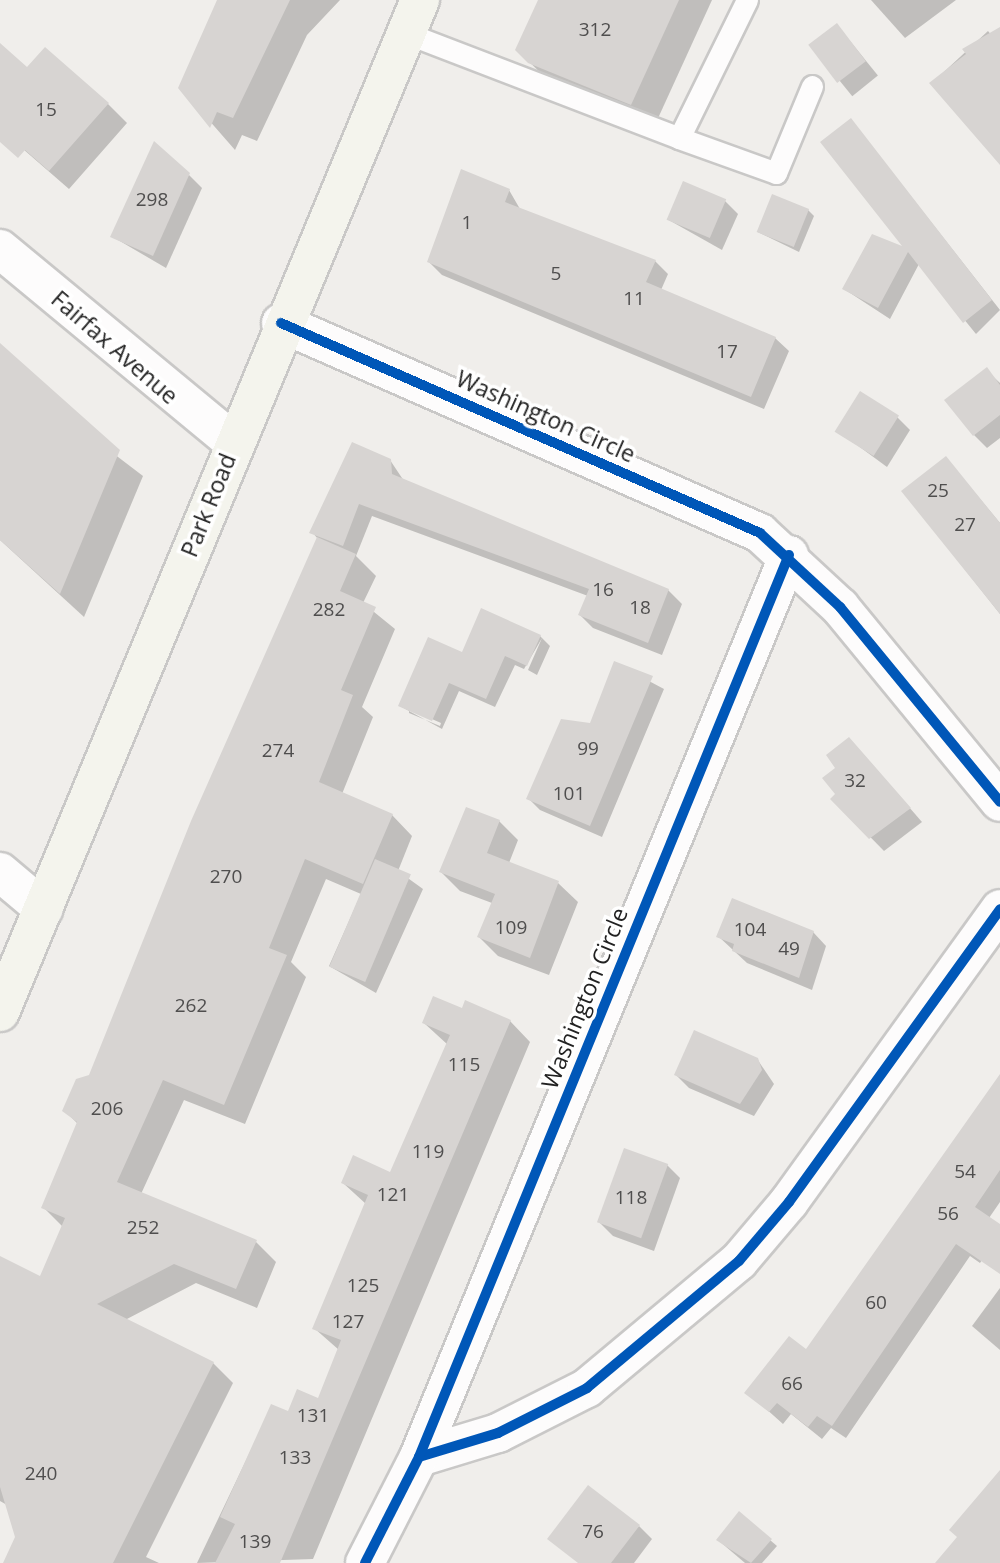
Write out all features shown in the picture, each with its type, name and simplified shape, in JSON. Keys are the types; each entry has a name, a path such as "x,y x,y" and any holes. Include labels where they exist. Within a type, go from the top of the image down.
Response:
{"main road":[{"name":"Park Road","path":"0,1012 281,323 413,16"}],"street":[{"name":"Fairfax Avenue","path":"0,249 233,442"},
{"name":"Washington Circle","path":"281,323 760,533 789,555 840,607 1000,802"},
{"name":"Washington Circle","path":"365,1563 419,1457 789,555"},
{"path":"0,872 44,909"},
{"path":"419,1457 498,1433 587,1388 739,1261 789,1202 1000,909"}],"lane":[{"path":"679,138 747,0"},
{"path":"413,16 679,138 776,173 812,86"}],"building":[{"path":"217,0 290,0 233,118 217,112 210,128 178,88"},
{"path":"538,0 679,0 631,105 528,63 515,50"},
{"path":"837,23 866,61 837,83 808,45"},
{"path":"1000,27 1000,165 929,83 966,54 962,49"},
{"path":"0,43 27,67 45,47 109,103 49,171 25,150 18,158 0,142"},
{"path":"851,118 992,300 963,323 908,252 878,308 842,289 872,234 902,246 820,142"},
{"path":"154,141 190,173 153,256 110,237"},
{"path":"461,169 510,189 505,202 656,260 646,282 776,337 751,397 427,262"},
{"path":"683,181 726,199 710,238 667,220"},
{"path":"772,194 809,209 794,247 757,232"},
{"path":"0,343 120,450 60,594 0,540"},
{"path":"987,367 1000,385 1000,415 973,436 944,400"},
{"path":"860,391 899,415 874,456 835,432"},
{"path":"352,442 391,459 392,474 669,589 648,643 578,615 589,589 359,504 343,546 309,533"},
{"path":"946,456 1000,523 1000,614 901,491"},
{"path":"317,537 356,554 340,591 376,607 341,690 353,695 319,782 393,814 363,884 305,859 269,948 287,955 224,1105 163,1080 117,1182 257,1240 236,1289 174,1264 97,1304 214,1362 113,1563 3,1563 15,1537 0,1487 0,1256 40,1276 65,1218 41,1208 77,1122 62,1111 76,1079 89,1075 191,821"},
{"path":"481,608 541,635 527,666 505,656 486,699 449,683 432,721 398,706 428,637 462,652"},
{"path":"614,661 653,676 590,826 526,799 561,719 590,723"},
{"path":"849,737 911,808 869,839 830,799 835,794 822,778 835,768 826,755"},
{"path":"466,807 500,820 487,853 559,881 530,958 477,937 495,894 439,872"},
{"path":"375,859 411,874 365,982 329,967"},
{"path":"732,898 814,931 799,978 732,951 734,944 716,937"},
{"path":"433,996 462,1008 465,1000 511,1020 280,1563 215,1563 235,1524 220,1517 271,1404 288,1411 297,1389 318,1398 341,1340 312,1329 368,1195 341,1183 353,1155 390,1172 450,1035 422,1023"},
{"path":"694,1030 758,1058 762,1070 740,1104 674,1075"},
{"path":"1000,1074 1000,1170 975,1207 1000,1224 1000,1274 956,1244 832,1426 817,1416 808,1427 777,1403 769,1412 744,1393 789,1336 806,1349"},
{"path":"624,1148 668,1164 641,1238 597,1222"},
{"path":"1000,1470 1000,1563 935,1563 957,1537 949,1530"},
{"path":"588,1485 640,1525 611,1563 578,1563 547,1539"},
{"path":"739,1511 772,1539 751,1563 716,1540"}],"cycle path":[{"path":"281,323 760,533 840,607 1000,802"},
{"path":"365,1563 419,1457 789,555"},
{"path":"419,1457 498,1433 587,1388 739,1261 789,1202 1000,909"}]}
